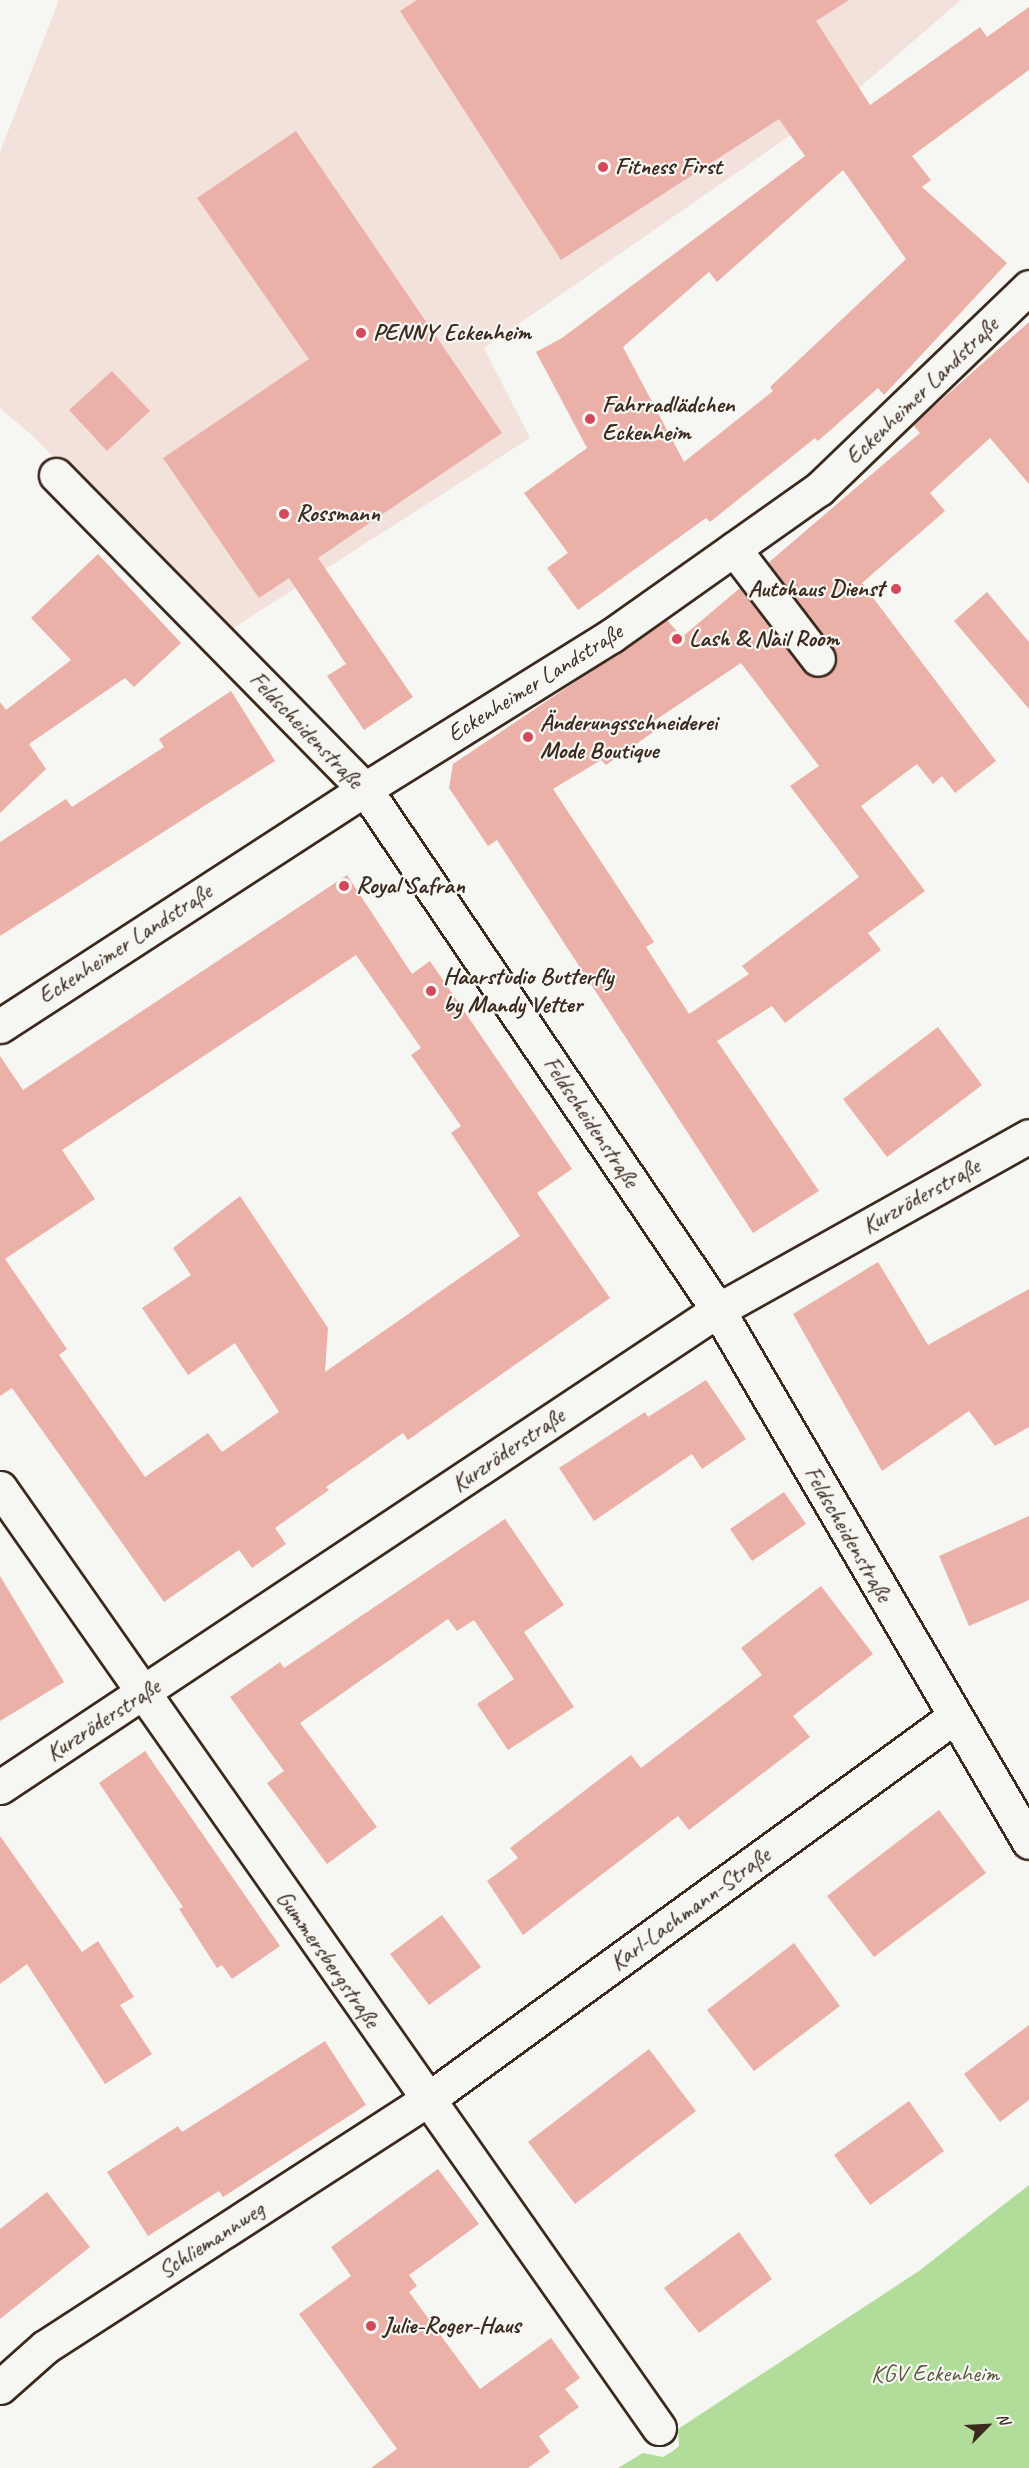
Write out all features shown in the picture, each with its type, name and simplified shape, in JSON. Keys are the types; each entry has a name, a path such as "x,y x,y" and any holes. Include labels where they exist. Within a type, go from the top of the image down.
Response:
{"street":[{"name":"Eckenheimer Landstraße","path":"0,1026 365,789 611,636 819,489 1029,287"},
{"name":"Feldscheidenstraße","path":"56,475 365,789 718,1310 1029,1842"},
{"path":"734,549 818,659"},
{"name":"Kurzröderstraße","path":"0,1787 144,1694 718,1310 1029,1136"},
{"name":"Gummersbergstraße","path":"0,1488 659,2428"},
{"name":"Karl-Lachmann-Straße","path":"427,2100 954,1717"},
{"name":"Schliemannweg","path":"0,2387 45,2347 427,2100"}],"shaded area":[{"path":"59,0 961,0 860,87 484,348 530,438 224,634 35,438 0,408 0,152"}],"green space":[{"name":"KGV Eckenheim","path":"1029,2185 1029,2468 618,2468 643,2453 663,2457 673,2451 679,2446 678,2429 919,2271"}],"building":[{"path":"417,0 849,0 816,21 870,105 980,27 987,37 1029,7 1029,70 912,156 931,180 922,187 1007,263 884,395 878,388 818,441 815,438 710,522 706,518 578,610 547,568 568,553 524,493 587,448 536,352 562,338 805,156 779,119 561,260 400,11","holes":["843,170 906,259 770,387 773,391 684,462 623,347 709,272 717,282"]},
{"path":"296,131 502,433 318,558 413,697 364,730 327,676 346,664 289,578 259,598 163,458 309,359 197,198"},
{"path":"1029,322 1029,484 990,438 930,493 945,511 862,583 996,761 955,793 942,776 933,784 917,764 861,806 925,891 868,933 881,950 785,1023 772,1006 717,1041 819,1191 753,1233 497,840 488,846 449,788 453,764 667,620 682,637 740,588 804,671 820,678 830,673 837,657 833,648 768,563 920,433 913,425","holes":["741,663 819,766 790,786 859,877 742,966 749,974 689,1014 646,947 654,942 553,789 601,760 606,765 659,728 654,721"]},
{"path":"112,371 150,411 107,451 69,410"},
{"path":"98,554 181,643 134,687 125,678 29,744 46,769 0,813 0,702 6,710 71,660 31,618"},
{"path":"987,592 1029,642 1029,709 954,621"},
{"path":"231,691 275,761 0,936 0,842 66,799 72,807 164,747 159,739"},
{"path":"347,875 412,974 430,961 572,1169 537,1193 610,1298 408,1440 403,1433 326,1487 329,1490 275,1528 286,1544 252,1568 239,1550 164,1602 12,1388 0,1396 0,1056 23,1090","holes":["356,955 421,1048 411,1055 461,1126 451,1133 520,1236 325,1372 328,1328 240,1196 173,1248 191,1275 142,1308 188,1375 235,1343 279,1412 222,1452 208,1433 145,1477 59,1355 67,1349 5,1259 95,1199 62,1150"]},
{"path":"938,1027 982,1085 887,1157 843,1099"},
{"path":"878,1262 928,1345 1029,1289 1029,1427 995,1446 969,1411 882,1471 793,1314"},
{"path":"706,1380 746,1439 702,1469 692,1454 594,1521 559,1468 645,1412 648,1417"},
{"path":"784,1492 806,1524 752,1561 730,1529"},
{"path":"1029,1516 1029,1600 969,1626 939,1556"},
{"path":"505,1519 564,1605 524,1632 574,1707 508,1750 477,1704 514,1679 474,1620 457,1631 448,1619 300,1723 377,1827 327,1864 267,1783 284,1771 230,1697 280,1662 284,1668"},
{"path":"0,1576 64,1682 0,1721"},
{"path":"821,1586 873,1654 793,1716 810,1737 689,1830 678,1816 523,1935 487,1881 518,1858 510,1848 631,1755 641,1768 762,1675 741,1648"},
{"path":"145,1751 280,1946 232,1979 222,1965 217,1968 179,1909 183,1907 99,1783"},
{"path":"939,1810 986,1873 874,1957 827,1896"},
{"path":"0,1836 82,1952 98,1941 134,1997 120,2005 152,2054 105,2084 27,1964 0,1984"},
{"path":"442,1915 481,1967 429,2005 390,1954"},
{"path":"794,1943 840,2006 754,2071 707,2010"},
{"path":"1029,2025 1029,2100 1000,2122 964,2074"},
{"path":"325,2041 366,2105 223,2197 219,2191 148,2236 107,2172 178,2126 182,2132"},
{"path":"649,2049 696,2111 575,2204 528,2142"},
{"path":"909,2101 944,2151 870,2205 834,2155"},
{"name":"Julie-Roger-Haus","path":"438,2169 479,2224 409,2275 417,2286 409,2292 480,2389 551,2338 580,2378 565,2389 579,2407 539,2436 550,2452 528,2468 371,2468 397,2449 299,2314 351,2276 331,2247"},
{"path":"47,2192 90,2247 0,2319 0,2229"},
{"path":"739,2232 772,2279 699,2333 664,2288"}],"place":[{"name":"Fitness First","path":"603,167"},
{"name":"PENNY Eckenheim","path":"361,333"},
{"name":"Fahrradlädchen Eckenheim","path":"590,419"},
{"name":"Rossmann","path":"284,514"},
{"name":"Autohaus Dienst","path":"896,589"},
{"name":"Lash & Nail Room","path":"677,639"},
{"name":"Änderungsschneiderei Mode Boutique","path":"528,737"},
{"name":"Royal Safran","path":"344,886"},
{"name":"Haarstudio Butterfly by Mandy Vetter","path":"431,991"},
{"name":"Julie-Roger-Haus","path":"371,2326"}]}
